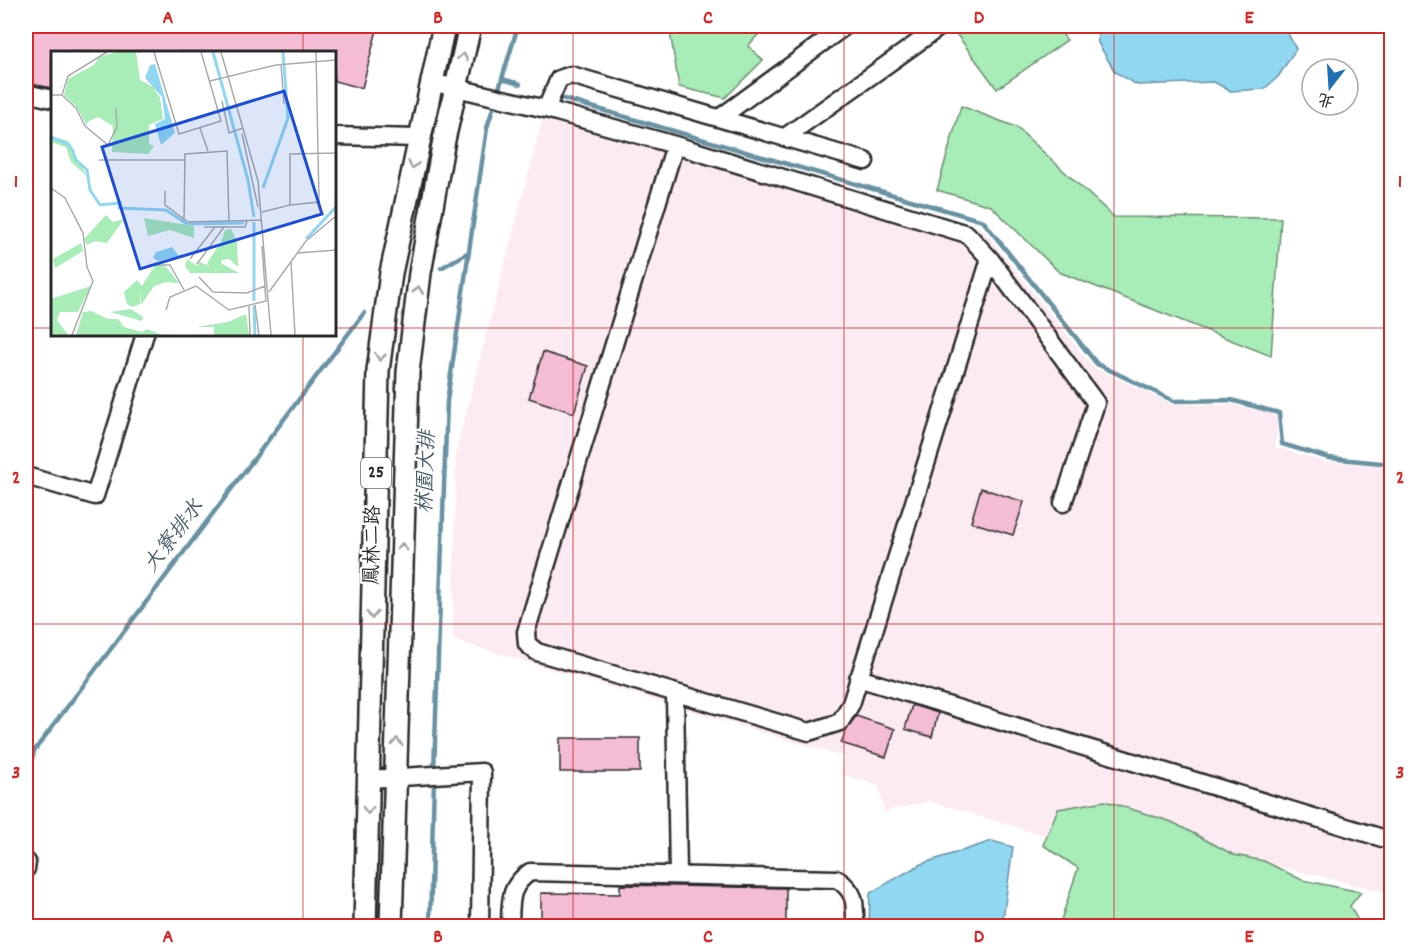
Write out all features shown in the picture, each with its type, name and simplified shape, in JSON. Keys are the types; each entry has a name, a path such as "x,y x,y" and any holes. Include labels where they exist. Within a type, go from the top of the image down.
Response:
{"main road":[{"name":"鳳林二路","path":"365,927 378,371 391,273 444,26"},
{"name":"鳳林二路","path":"391,927 404,776 408,372 420,273 462,89 470,26"}],"street":[{"path":"721,117 845,26"},
{"path":"785,137 941,26"},
{"path":"546,109 559,79 571,75 721,117 865,161"},
{"path":"431,82 546,109 675,145 967,234 990,260 1096,403 1063,503"},
{"path":"26,93 51,99"},
{"path":"336,136 419,138"},
{"path":"675,145 526,632 527,644 537,652 809,732 840,722 851,704 990,260"},
{"path":"26,476 95,496 144,336"},
{"path":"858,678 1392,841"},
{"path":"675,693 678,875"},
{"path":"369,779 482,772 480,927"},
{"path":"510,927 511,899 517,880 530,872 837,879 850,888 855,903 855,927"}],"shaded area":[{"path":"543,118 655,149 661,131 982,228 1094,368 1172,404 1235,405 1278,415 1275,447 1325,462 1385,465 1391,468 1391,899 1385,892 1278,866 1267,878 1163,871 929,801 884,812 879,786 840,774 845,757 453,640 456,451"}],"green space":[{"path":"669,26 766,26 748,46 763,60 725,98 679,87"},
{"path":"955,26 1056,26 1067,40 997,89 952,28"},
{"path":"961,106 1016,127 1114,217 1281,218 1271,356 1059,272 991,206 937,190"},
{"path":"1105,801 1172,822 1234,855 1264,861 1302,880 1361,892 1350,906 1361,926 1059,926 1078,868 1043,845 1058,809"}],"water":[{"path":"1097,26 1284,26 1296,49 1278,77 1264,89 1230,91 1214,82 1137,85 1115,72 1098,43"},
{"path":"992,841 1013,847 1002,926 869,926 870,893 921,864"}],"building":[{"path":"26,26 378,26 362,88 336,82 336,51 51,51 51,88 26,83"},
{"path":"543,352 588,366 574,413 529,398"},
{"path":"981,488 1024,502 1013,535 971,522"},
{"path":"912,705 938,713 932,737 905,729"},
{"path":"856,716 895,729 886,757 841,743 846,730"},
{"path":"560,738 640,738 640,772 560,772"},
{"path":"620,885 786,888 786,927 541,927 541,893 620,894"}],"waterway":[{"name":"林園大排","path":"434,771 447,401 487,128 518,26"},
{"path":"502,79 520,84"},
{"path":"564,99 983,221 1097,364 1174,401 1231,400 1279,413 1282,444 1329,458 1392,464"},
{"path":"441,268 469,252"},
{"name":"大寮排水","path":"26,787 34,751 364,313"},
{"name":"林園大排","path":"430,926 434,779"}]}
